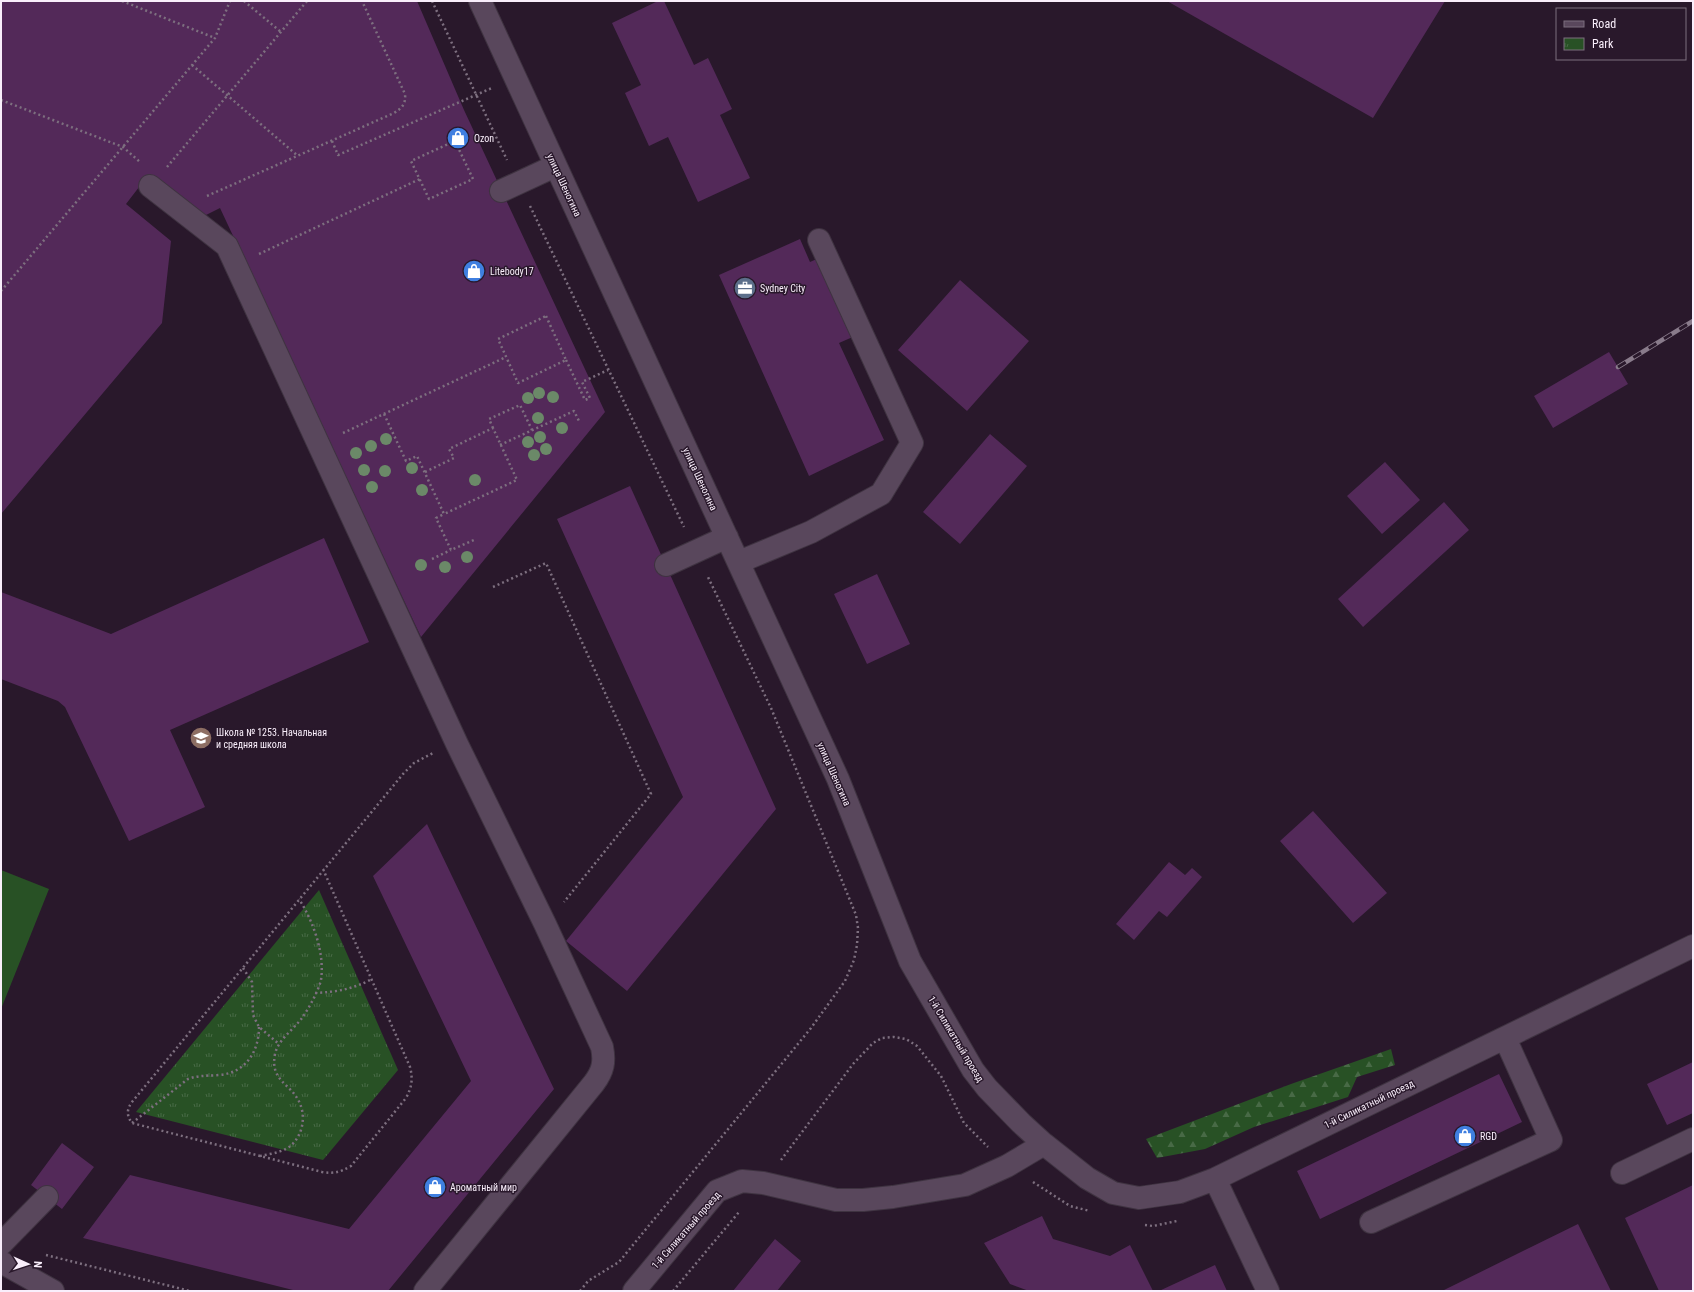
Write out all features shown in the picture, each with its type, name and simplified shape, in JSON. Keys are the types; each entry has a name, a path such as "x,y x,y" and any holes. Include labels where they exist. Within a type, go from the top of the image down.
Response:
{"street":[{"name":"улица Шеногина","path":"480,1 739,562 798,696 838,779 910,961"},
{"path":"510,187 555,166"},
{"path":"157,179 227,246 458,744 546,924 602,1047 604,1065 601,1074 425,1291"},
{"path":"739,562 811,532 881,494 912,443 819,240"},
{"path":"666,565 727,537"},
{"name":"1-й Силикатный проезд","path":"910,961 973,1070 987,1088 1044,1144 1087,1178 1113,1192 1139,1198 1180,1192 1215,1179 1693,946"},
{"path":"1371,1222 1551,1140 1505,1038"},
{"path":"1622,1173 1693,1139"},
{"name":"1-й Силикатный проезд","path":"634,1291 717,1191 742,1181 763,1184 836,1200 863,1200 893,1197 965,1185 1007,1166 1044,1144"},
{"path":"1215,1179 1268,1291"},
{"path":"1,1244 47,1197"},
{"path":"1,1262 53,1291"}],"path":[{"path":"122,1 215,38"},
{"path":"1,291 215,38 230,1"},
{"path":"244,1 281,32"},
{"path":"157,179 307,1"},
{"path":"201,199 394,113 402,108 405,101 405,94 362,1"},
{"path":"432,1 510,187 608,370 771,708 853,908 858,928 854,960 845,981 811,1028 619,1262 588,1281 580,1291"},
{"path":"192,65 298,156"},
{"path":"1,100 123,147 141,162"},
{"path":"332,141 338,155 465,100"},
{"path":"455,141 473,179 429,199 420,179 412,161 455,141"},
{"path":"259,254 420,179"},
{"path":"566,360 518,383 498,339 546,316 585,400 590,398 582,382 608,370"},
{"path":"342,434 506,357"},
{"path":"451,550 436,518 517,480 488,420 520,405 532,430"},
{"path":"500,445 574,410 579,422"},
{"path":"384,414 406,461 417,456 444,514"},
{"path":"425,472 454,458 449,449 493,428"},
{"path":"432,559 474,540"},
{"path":"493,587 546,563 651,794 546,924"},
{"path":"323,869 410,1067 412,1077 411,1087 406,1098 350,1166 341,1172 333,1174 132,1122 128,1118 127,1109 132,1102 323,869 403,774 414,763 424,757 458,744"},
{"path":"259,1156 278,1152 289,1147 299,1135 304,1120 301,1105 296,1096 278,1078 274,1064 275,1054 279,1044 303,1017 316,993 320,980 321,973 317,935 299,899"},
{"path":"132,1122 188,1079 198,1076 220,1075 231,1072 244,1064 256,1050 259,1037 259,1027 252,1010 252,982 243,967"},
{"path":"316,993 348,990 372,979"},
{"path":"259,1027 279,1044"},
{"path":"1,1244 190,1291"}],"green space":[{"path":"1,870 49,889 1,1009"},
{"path":"319,890 398,1070 323,1160 136,1112"},
{"path":"1391,1049 1395,1065 1357,1077 1348,1097 1254,1127 1205,1149 1157,1158 1146,1139 1291,1084"}],"building":[{"path":"1,1 417,1 464,110 605,412 421,637 220,208 198,219 146,178 126,204 171,241 162,323 1,514"},
{"path":"658,1 664,1 694,65 708,58 732,109 720,115 750,178 698,202 668,137 649,146 625,93 641,85 612,23"},
{"path":"1167,1 1445,1 1373,118"},
{"path":"800,239 810,262 819,258 855,336 839,343 884,440 809,476 719,275"},
{"path":"960,280 1029,341 967,411 898,350"},
{"path":"1609,352 1628,384 1553,428 1534,396"},
{"path":"990,434 1027,466 960,544 923,512"},
{"path":"1385,462 1420,500 1382,534 1347,496"},
{"path":"630,486 776,809 627,991 566,941 683,797 557,519"},
{"path":"1444,502 1469,530 1363,627 1338,599"},
{"path":"324,538 369,642 170,730 205,807 129,841 65,707 58,701 1,679 1,592 111,634"},
{"path":"877,574 910,644 867,664 834,594"},
{"path":"1313,811 1387,893 1353,923 1280,841"},
{"path":"427,824 554,1089 388,1291 297,1291 83,1238 130,1175 349,1229 471,1081 373,876"},
{"path":"1169,862 1185,875 1192,868 1202,877 1167,917 1159,911 1134,940 1116,924"},
{"path":"1693,1062 1693,1113 1667,1125 1647,1084"},
{"path":"1499,1074 1522,1122 1320,1219 1297,1171"},
{"path":"62,1143 94,1167 62,1209 31,1185"},
{"path":"1693,1185 1693,1291 1659,1291 1625,1218"},
{"path":"1042,1216 1053,1239 1110,1256 1130,1245 1153,1291 1029,1291 1010,1284 984,1243"},
{"path":"1578,1224 1611,1291 1442,1291"},
{"path":"775,1239 801,1261 777,1291 733,1291"},
{"path":"1215,1265 1227,1291 1159,1291"}],"railway":[{"path":"1618,367 1693,321"}],"place":[{"name":"Ozon","path":"458,138"},
{"name":"Litebody17","path":"474,271"},
{"name":"Sydney City","path":"745,288"},
{"name":"Школа № 1253. Начальная и средняя школа","path":"201,738"},
{"name":"RGD","path":"1465,1136"},
{"name":"Ароматный мир","path":"435,1187"}]}
